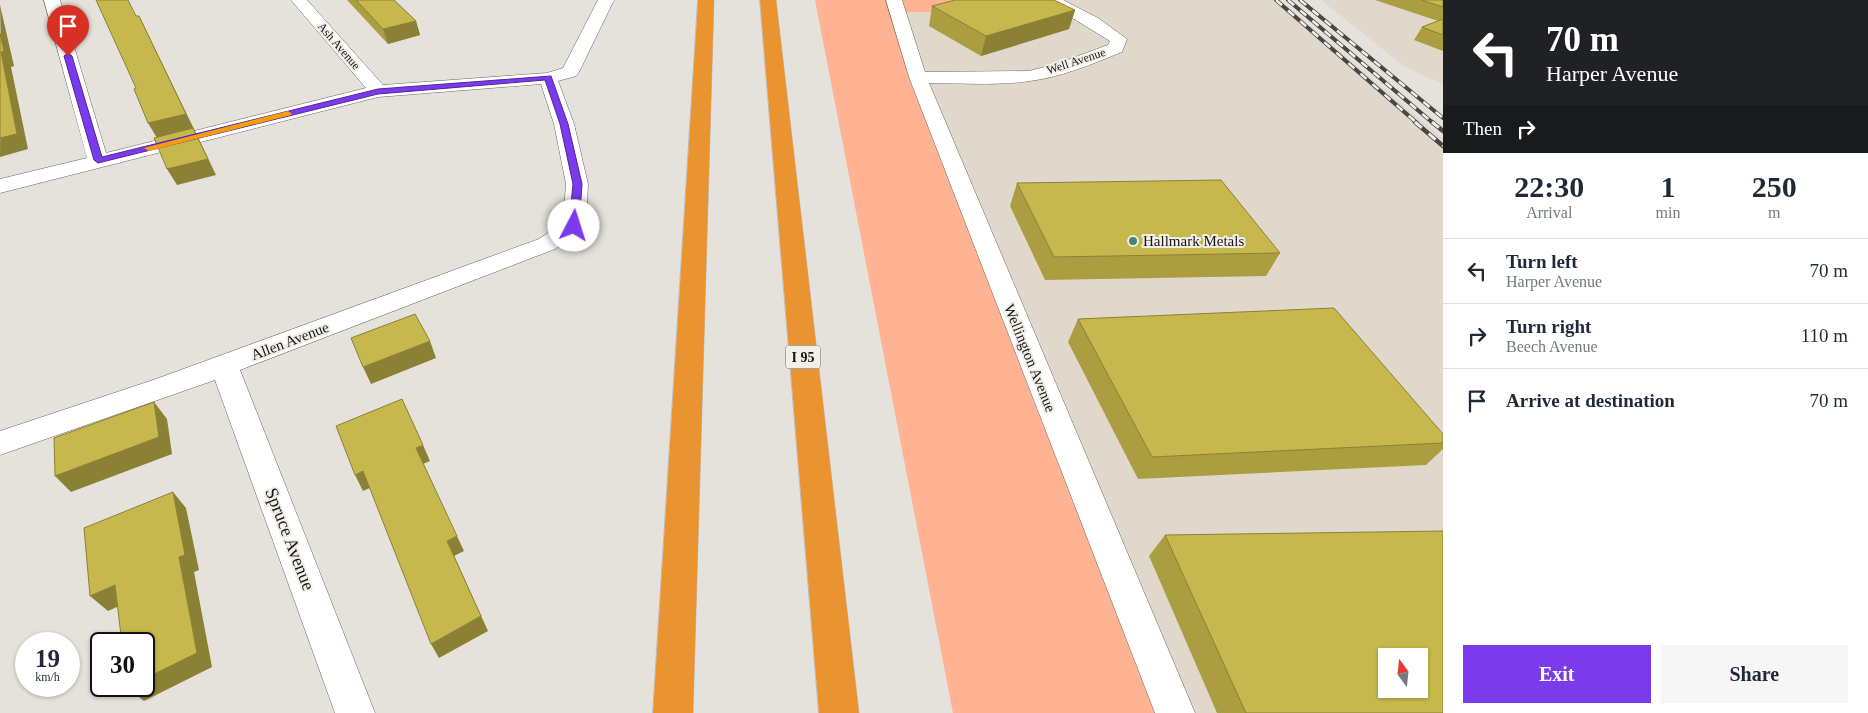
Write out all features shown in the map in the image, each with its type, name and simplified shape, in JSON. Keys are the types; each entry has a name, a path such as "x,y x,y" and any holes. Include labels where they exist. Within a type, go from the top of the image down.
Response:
{"highway":[{"path":"673,713 706,0"},
{"name":"I 95","path":"768,0 839,713"}],"street":[{"path":"52,0 98,160"},
{"name":"Ash Avenue","path":"299,0 378,91"},
{"path":"0,186 378,91 548,78 570,72 606,0"},
{"name":"Wellington Avenue","path":"894,0 918,77 1175,713"},
{"name":"Well Avenue","path":"918,77 989,78 1030,76 1061,68 1116,48 1119,39 1092,21 1051,0"},
{"name":"Allen Avenue","path":"0,443 224,366 547,244 574,226 577,184 564,124 548,78"},
{"name":"Spruce Avenue","path":"224,366 355,713"}],"shaded area":[{"path":"815,0 980,0 951,12 898,12 1177,713 953,713"},
{"path":"980,0 1280,0 1443,139 1443,713 1177,713 898,12"},
{"path":"1321,0 1443,0 1443,84 1405,67"}],"building":[{"path":"96,0 128,0 136,16 139,16 186,114 148,123 134,89 136,88"},
{"path":"356,0 394,0 416,21 383,29"},
{"path":"955,0 1054,0 1075,10 986,36 932,6"},
{"path":"1421,0 1443,0 1443,7"},
{"path":"1443,19 1443,35 1422,27"},
{"path":"0,33 4,51 1,52 17,134 0,138"},
{"path":"193,128 208,159 167,169 154,138"},
{"name":"Hallmark Metals","path":"1221,180 1280,253 1054,257 1017,183"},
{"path":"1334,308 1443,434 1443,443 1152,457 1078,319"},
{"path":"415,314 430,341 363,367 351,338"},
{"path":"402,399 423,445 416,448 457,536 447,541 481,616 431,644 363,471 355,475 336,426"},
{"path":"154,402 159,437 55,476 54,438"},
{"path":"173,492 185,555 179,557 197,653 155,674 155,632 121,632 115,585 90,596 84,528"},
{"path":"1443,531 1443,713 1246,713 1165,535"}],"railway":[{"path":"1276,0 1417,123"},
{"path":"1288,0 1433,123"},
{"path":"1300,0 1443,118"},
{"path":"1415,122 1443,146"},
{"path":"1432,122 1443,131"}],"slow traffic":[{"path":"149,148 288,114"}],"place":[{"name":"Hallmark Metals","path":"1133,241"}],"route":[{"path":"68,56 98,160 378,91 548,78 564,124 577,184 574,226"}]}
